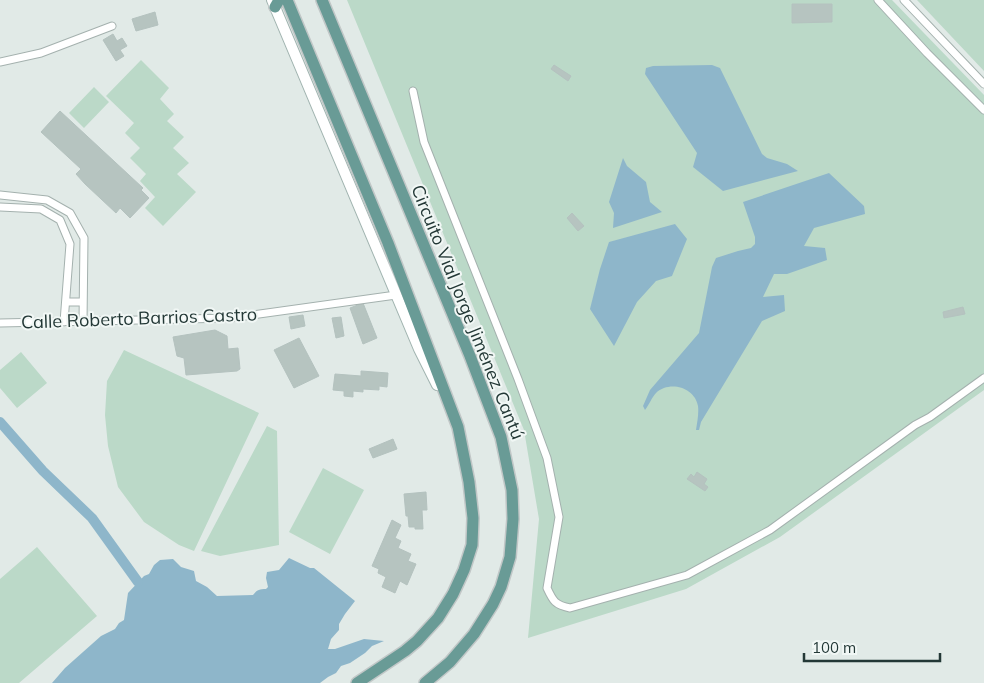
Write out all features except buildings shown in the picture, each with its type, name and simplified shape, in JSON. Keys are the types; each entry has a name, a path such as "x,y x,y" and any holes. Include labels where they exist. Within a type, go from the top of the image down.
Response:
{"main road":[{"path":"287,0 388,243 458,427 474,518 472,545 464,570 447,605 428,630 405,652 357,683"},
{"path":"315,0 329,17"},
{"name":"Circuito Vial Jorge Jiménez Cantú","path":"322,0 470,356 500,437 512,490 513,519 510,557 501,587 474,634 450,662 425,683"}],"street":[{"path":"878,0 984,110"},
{"path":"904,0 984,84"},
{"path":"275,2 420,350 458,427"},
{"path":"0,62 41,53 112,26"},
{"path":"413,91 424,142 518,379 546,458 559,516 547,588 551,598 560,606 570,608 687,575 770,530 914,425 930,417 984,378"},
{"path":"0,195 47,200 70,213 84,238 83,322"},
{"path":"0,207 41,209 60,220 70,244 64,322"},
{"name":"Calle Roberto Barrios Castro","path":"0,323 231,318 396,294"},
{"path":"66,302 84,302"}],"green space":[{"path":"347,0 892,0 984,95 984,390 780,537 686,589 528,638 539,519 524,430"},
{"path":"917,0 984,0 984,71"},
{"path":"141,60 169,88 160,99 174,114 167,121 184,137 173,148 189,163 177,174 196,192 163,226 145,208 155,197 140,181 146,174 130,158 140,148 125,133 134,123 106,96"},
{"path":"94,87 109,102 84,128 69,113"},
{"path":"124,350 259,413 194,551 179,545 144,522 118,487 108,446 105,415 107,381"},
{"path":"21,352 47,383 17,408 0,388 0,370"},
{"path":"267,426 277,431 279,545 220,556 201,551"},
{"path":"323,468 364,490 330,554 289,532"},
{"path":"37,547 97,616 19,683 0,683 0,579"}],"water":[{"path":"712,65 720,68 762,154 767,158 787,164 798,171 723,191 693,167 697,153 645,74 646,68 653,66"},
{"path":"623,158 627,166 646,182 650,202 662,212 613,228 614,213 609,202"},
{"path":"829,173 864,206 865,214 814,228 804,246 825,248 827,260 787,274 774,274 763,297 784,295 785,311 762,321 701,422 699,430 696,430 698,406 696,400 681,388 668,387 662,389 656,393 645,410 643,406 650,390 699,333 712,267 716,258 751,248 755,244 755,237 743,202"},
{"path":"675,224 687,239 672,276 656,281 637,302 614,346 590,309 609,242"},
{"path":"289,558 314,568 355,601 339,624 339,630 331,639 328,649 335,649 364,639 384,641 372,646 350,663 341,666 336,673 320,683 52,683 65,668 101,636 115,629 124,620 128,593 144,576 149,574 154,565 160,560 173,559 181,567 194,571 196,581 207,587 217,596 253,595 258,590 266,589 268,587 267,572 279,570"}],"waterway":[{"path":"0,422 43,471 92,518 138,582"}]}
